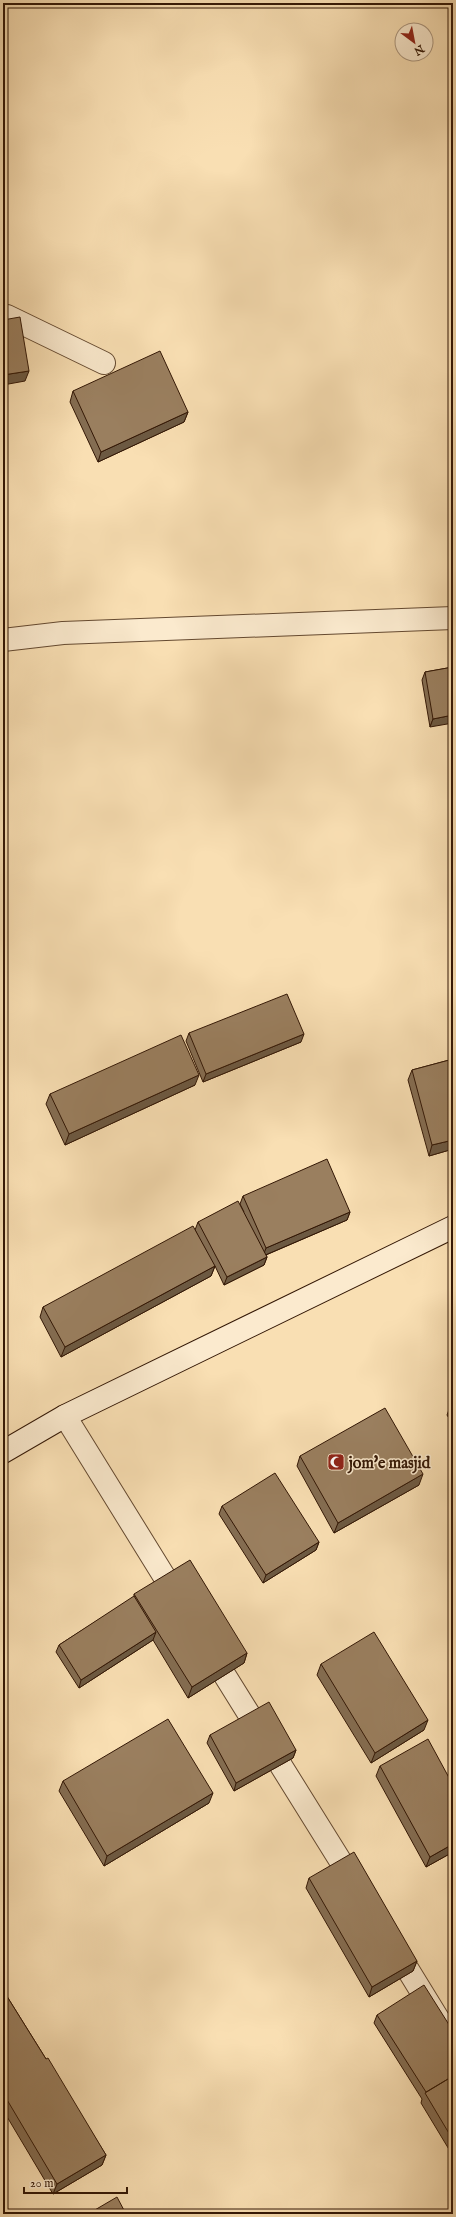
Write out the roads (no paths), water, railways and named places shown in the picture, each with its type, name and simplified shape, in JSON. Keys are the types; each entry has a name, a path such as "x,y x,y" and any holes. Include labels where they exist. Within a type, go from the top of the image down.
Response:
{"street":[{"path":"3,316 7,316 104,363"},
{"path":"3,640 63,633 453,618"},
{"path":"3,1452 65,1416 453,1227"},
{"path":"65,1416 365,1902"},
{"path":"382,1929 453,2043"}],"place":[{"name":"jom'e masjid","path":"336,1462"}]}
